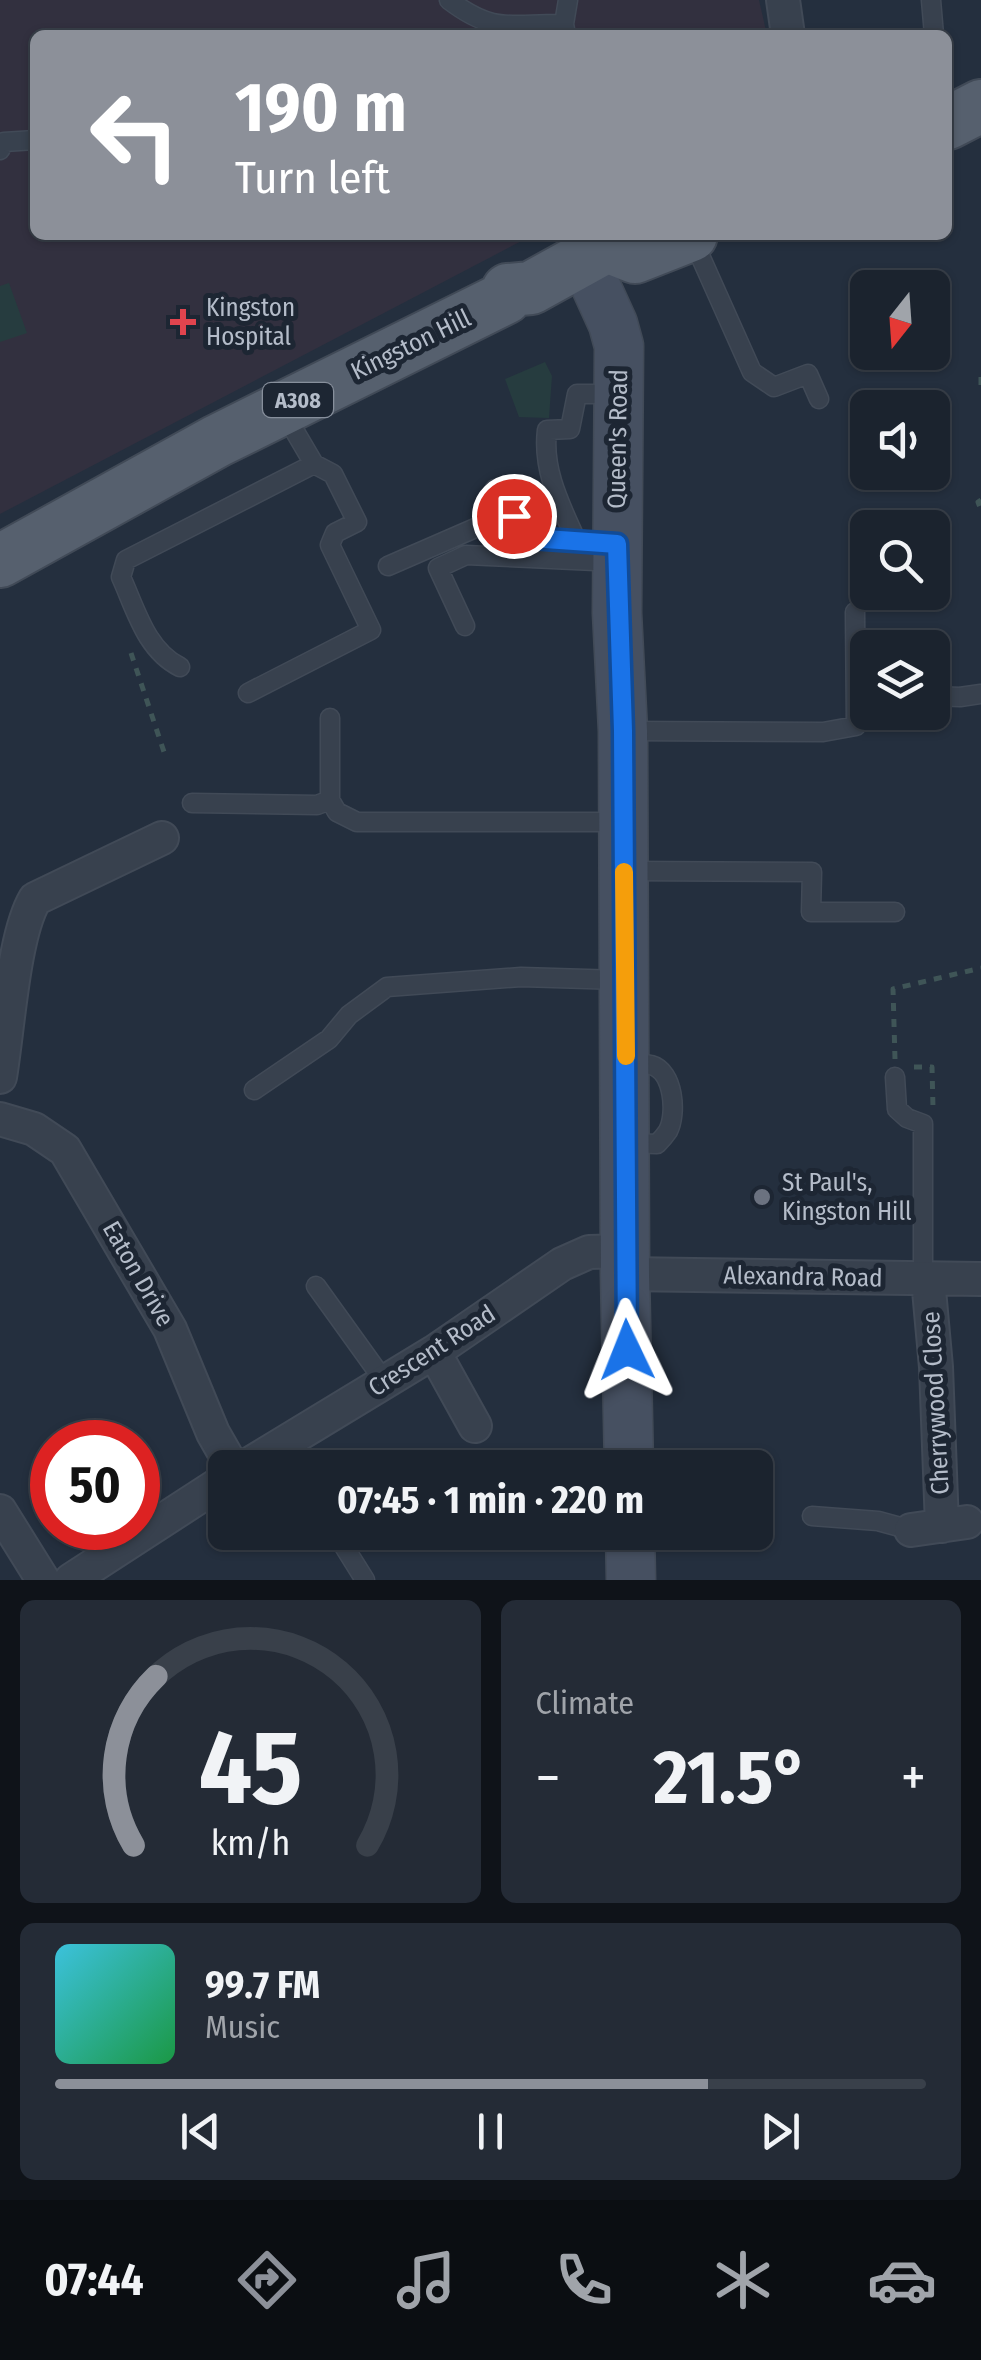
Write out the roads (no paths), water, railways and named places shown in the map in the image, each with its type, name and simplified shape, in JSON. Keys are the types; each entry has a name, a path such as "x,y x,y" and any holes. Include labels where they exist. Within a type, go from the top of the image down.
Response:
{"main road":[{"path":"952,122 981,106"},
{"path":"595,244 635,256 678,240"},
{"name":"Queen's Road","path":"595,244 619,346 604,549 623,731 630,1450"},
{"name":"Kingston Hill","path":"0,561 86,510 281,408 505,298 508,290 531,288 595,244"},
{"path":"630,1550 631,1580"}],"street":[{"path":"783,0 787,30"},
{"path":"0,1076 20,943 26,914 35,900 162,838"},
{"name":"Eaton Drive","path":"0,1119 34,1129 65,1150 170,1329 223,1450"},
{"name":"Crescent Road","path":"296,1450 385,1382 562,1264 588,1252 625,1263"},
{"name":"Alexandra Road","path":"625,1263 981,1280"},
{"name":"Cherrywood Close","path":"926,1279 936,1367 940,1526"},
{"path":"434,1352 475,1426"},
{"path":"71,1580 208,1491"},
{"path":"0,1512 43,1580"}],"lane":[{"path":"449,0 474,19 492,25 566,30 568,0"},
{"path":"931,0 934,30"},
{"path":"0,150 4,142 30,140"},
{"path":"693,240 752,372 774,387 808,374 819,399"},
{"path":"604,549 551,483 545,446 547,430 570,429 577,394 618,394"},
{"path":"248,692 370,630 330,545 336,533 358,522 333,474 314,464 281,408"},
{"path":"180,667 162,658 152,646 120,577 126,560 314,464"},
{"path":"495,488 531,538 604,549"},
{"path":"388,566 496,518 514,516"},
{"path":"464,626 438,568 466,555 604,549"},
{"path":"623,731 823,732 856,726 855,612"},
{"path":"950,695 981,694"},
{"path":"330,718 330,800 347,817 377,824 624,822"},
{"path":"192,802 317,806 330,800"},
{"path":"624,871 812,872 811,912 895,912"},
{"path":"254,1090 329,1039 349,1015 387,987 521,977 625,980"},
{"path":"895,1077 897,1110 923,1124 926,1279"},
{"path":"316,1286 385,1382"},
{"path":"812,1516 940,1526"},
{"path":"347,1550 365,1580"}],"place":[{"name":"Kingston Hospital","path":"183,322"},
{"name":"St Paul's, Kingston Hill","path":"762,1197"}]}
